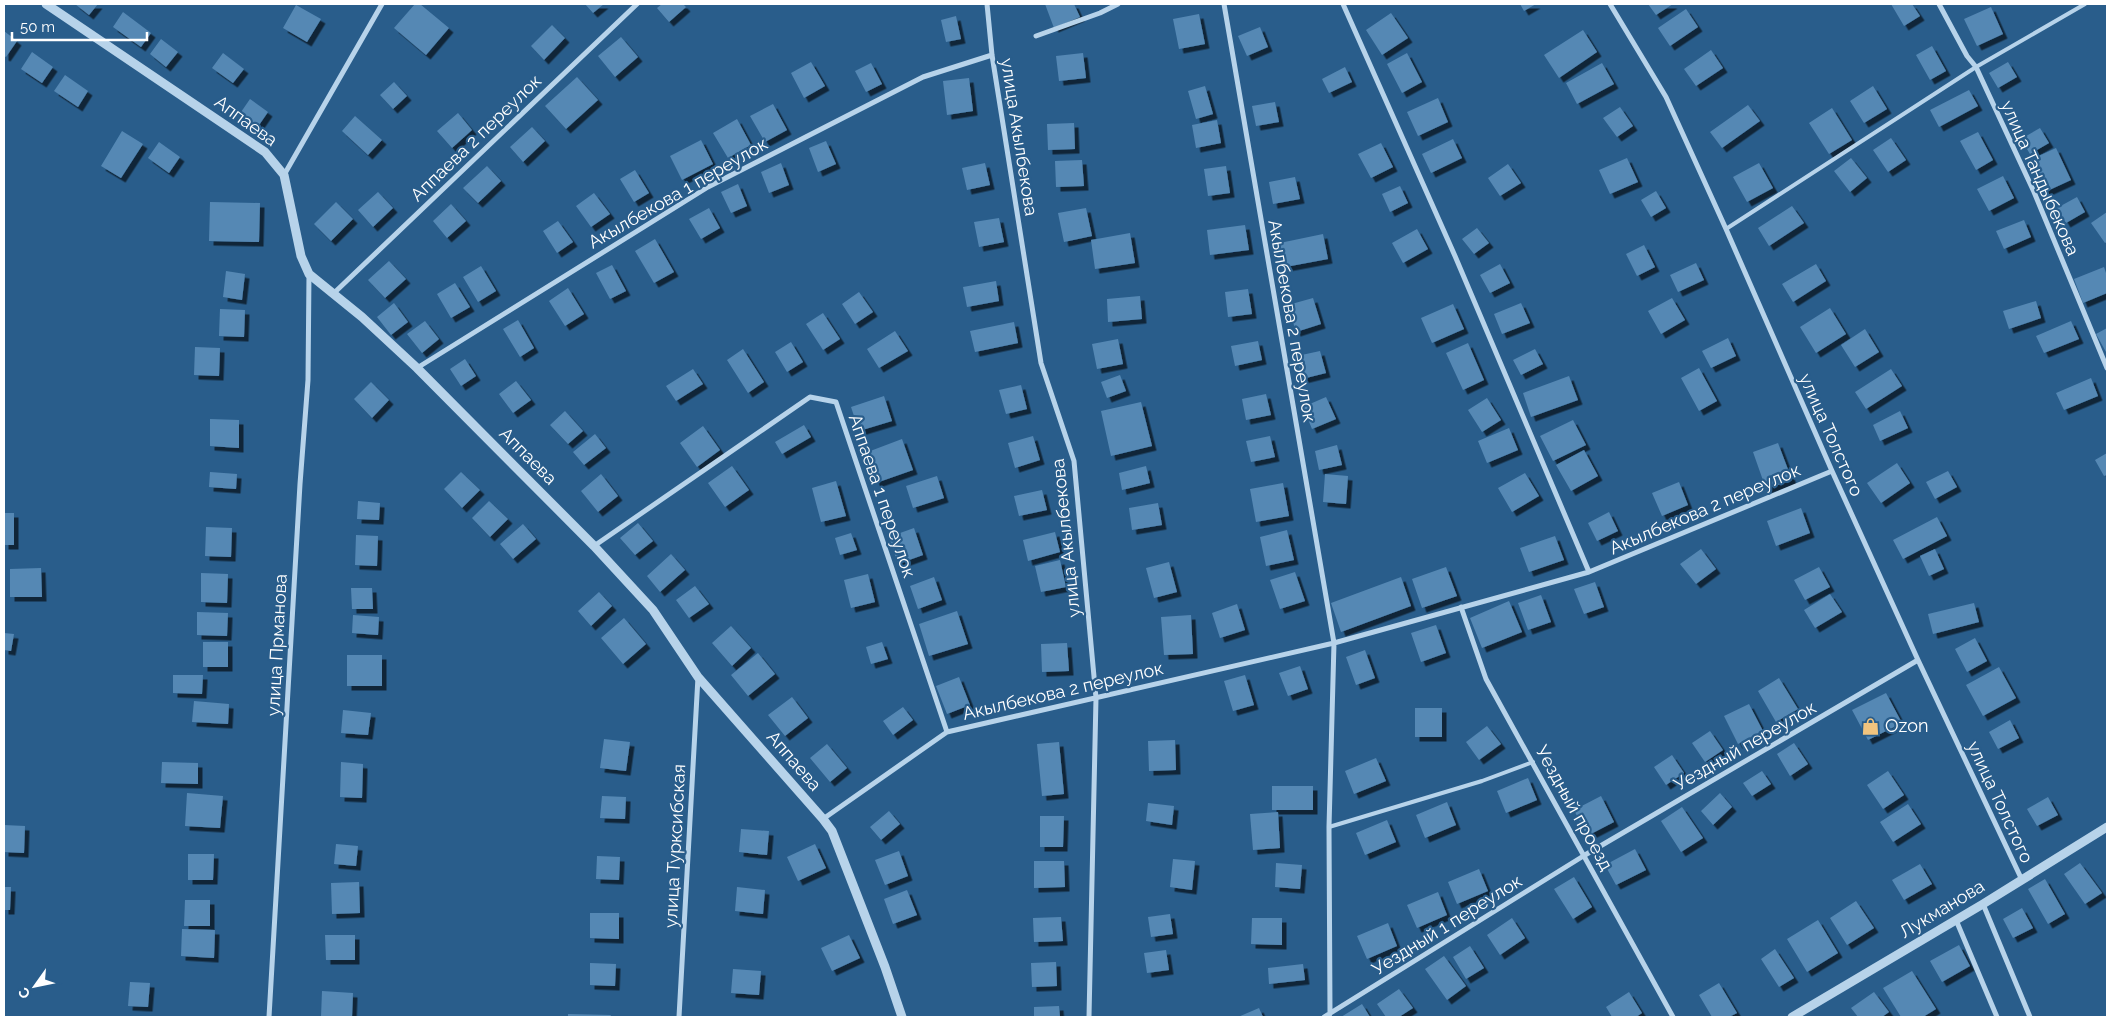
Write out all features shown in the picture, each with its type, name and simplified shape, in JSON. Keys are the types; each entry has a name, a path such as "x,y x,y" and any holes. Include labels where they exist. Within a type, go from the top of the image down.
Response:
{"street":[{"name":"Аппаева","path":"46,4 265,152 284,175 301,256 309,274 323,286 334,292 418,368 594,546 653,610 698,677 832,831 885,967 902,1017"},
{"path":"284,175 382,4"},
{"name":"Аппаева 2 переулок","path":"334,292 637,4"},
{"name":"улица Акылбекова","path":"986,4 992,55 1041,364 1074,461 1096,698 1089,1017"},
{"path":"1036,36 1100,13 1118,4"},
{"name":"Акылбекова 2 переулок","path":"1224,4 1334,643 1329,827 1330,1014"},
{"path":"1343,4 1455,256 1589,572"},
{"name":"улица Толстого","path":"1610,4 1666,97 1832,471 1918,660 2022,880"},
{"name":"улица Тандыбекова","path":"1939,4 1967,56 1976,67 2034,192 2107,368"},
{"name":"Акылбекова 1 переулок","path":"418,368 708,187 923,77 992,55"},
{"name":"улица Прманова","path":"269,1017 300,484 308,380 309,274"},
{"name":"Аппаева 1 переулок","path":"594,546 810,397 836,402 946,732"},
{"name":"Акылбекова 2 переулок","path":"823,819 946,732 1334,643 1589,572 1832,471"},
{"name":"Уездный проезд","path":"1461,607 1486,679 1673,1017"},
{"name":"Уездный переулок","path":"1585,855 1918,660"},
{"name":"улица Турксибская","path":"679,1017 698,677"},
{"name":"Лукманова","path":"1792,1017 1983,904 2107,827"},
{"name":"Уездный 1 переулок","path":"1324,1017 1585,855"},
{"path":"1983,904 2030,1017"},
{"path":"1956,920 1997,1017"}],"lane":[{"path":"1726,229 1976,67 2085,4"},
{"path":"1329,827 1482,781 1533,762"}],"building":[{"path":"75,4 98,4 89,15"},
{"path":"415,4 420,4 449,28 426,55 394,28"},
{"path":"585,4 604,4 593,13"},
{"path":"662,4 683,4 686,7 669,22 657,8"},
{"path":"1045,4 1074,4 1080,17 1054,28"},
{"path":"1520,4 1536,4 1524,11"},
{"path":"1648,4 1673,4 1656,15"},
{"path":"1891,4 1912,4 1920,16 1904,26"},
{"path":"296,5 321,19 307,42 283,28"},
{"path":"1991,7 2003,34 1977,46 1964,19"},
{"path":"1686,9 1698,27 1670,46 1658,28"},
{"path":"123,12 151,33 141,47 113,27"},
{"path":"1391,13 1408,38 1382,55 1366,30"},
{"path":"1199,14 1205,44 1179,49 1173,19"},
{"path":"956,16 961,39 946,42 941,20"},
{"path":"552,25 565,38 544,60 531,46"},
{"path":"1260,27 1268,47 1247,56 1238,36"},
{"path":"1583,30 1597,52 1559,78 1544,55"},
{"path":"4,31 17,41 6,57 4,56"},
{"path":"621,37 638,57 615,77 598,56"},
{"path":"161,39 178,52 166,67 150,54"},
{"path":"1932,46 1946,71 1930,80 1916,55"},
{"path":"1711,50 1723,68 1696,86 1684,69"},
{"path":"32,52 53,67 42,83 21,69"},
{"path":"223,53 244,69 233,83 212,68"},
{"path":"1083,53 1086,78 1059,81 1056,56"},
{"path":"1407,53 1422,82 1402,93 1387,64"},
{"path":"811,62 825,86 804,98 791,73"},
{"path":"2008,62 2017,77 1998,88 1989,73"},
{"path":"871,63 882,84 866,92 855,71"},
{"path":"1602,63 1614,84 1577,104 1566,83"},
{"path":"1345,67 1352,82 1329,93 1322,79"},
{"path":"65,75 88,91 78,107 54,91"},
{"path":"577,77 598,100 566,129 545,106"},
{"path":"969,78 973,111 947,115 943,81"},
{"path":"394,82 407,96 393,109 380,95"},
{"path":"1205,86 1213,114 1196,119 1188,91"},
{"path":"1873,86 1887,109 1864,123 1850,101"},
{"path":"1969,90 1978,106 1939,127 1930,110"},
{"path":"1438,98 1448,122 1418,136 1407,112"},
{"path":"250,99 268,112 257,128 239,115"},
{"path":"1275,102 1279,122 1256,126 1252,106"},
{"path":"773,104 787,130 765,142 750,116"},
{"path":"1748,105 1760,121 1722,148 1710,132"},
{"path":"1620,107 1633,126 1617,137 1603,118"},
{"path":"1832,108 1852,140 1829,154 1809,123"},
{"path":"458,113 472,130 452,148 437,131"},
{"path":"355,116 382,140 368,155 342,131"},
{"path":"737,119 751,145 728,158 713,133"},
{"path":"1217,120 1221,143 1196,148 1192,125"},
{"path":"1074,123 1075,149 1048,150 1047,124"},
{"path":"532,127 545,141 523,162 510,147"},
{"path":"2040,128 2049,143 2030,154 2021,139"},
{"path":"122,131 143,144 121,178 101,166"},
{"path":"1978,132 1993,160 1976,170 1960,141"},
{"path":"1891,138 1906,160 1888,172 1873,150"},
{"path":"1453,139 1462,158 1431,173 1422,154"},
{"path":"701,140 713,164 682,180 670,156"},
{"path":"826,141 836,164 818,172 809,148"},
{"path":"159,142 180,157 169,173 148,158"},
{"path":"1381,143 1393,167 1371,178 1358,154"},
{"path":"2056,148 2071,180 2045,192 2030,160"},
{"path":"1627,158 1638,182 1610,194 1599,170"},
{"path":"1851,158 1867,178 1850,192 1834,171"},
{"path":"1082,160 1084,186 1056,187 1055,161"},
{"path":"781,163 789,185 769,193 761,172"},
{"path":"985,163 990,185 967,190 962,168"},
{"path":"1759,163 1773,188 1747,202 1733,177"},
{"path":"1508,164 1521,183 1500,196 1488,178"},
{"path":"487,166 501,181 478,203 463,188"},
{"path":"1226,166 1230,193 1208,196 1204,169"},
{"path":"635,170 649,193 634,202 620,179"},
{"path":"2003,176 2014,198 1989,211 1977,189"},
{"path":"1295,177 1300,199 1273,204 1269,182"},
{"path":"738,184 747,206 731,213 721,192"},
{"path":"1400,186 1408,203 1390,212 1382,194"},
{"path":"1656,191 1666,208 1651,217 1641,200"},
{"path":"378,192 393,208 373,227 358,210"},
{"path":"594,193 610,214 591,227 576,206"},
{"path":"2077,197 2085,212 2066,223 2057,208"},
{"path":"210,202 260,203 259,242 209,241"},
{"path":"336,202 353,219 331,241 314,224"},
{"path":"451,204 466,221 447,238 433,221"},
{"path":"1792,206 1804,223 1769,246 1758,228"},
{"path":"709,208 720,228 701,239 689,219"},
{"path":"1086,208 1092,236 1064,242 1058,213"},
{"path":"2107,212 2107,242 2105,243 2091,223"},
{"path":"999,218 1004,242 979,247 974,222"},
{"path":"2024,220 2031,237 2004,249 1996,231"},
{"path":"558,221 573,242 557,253 543,231"},
{"path":"1245,225 1249,250 1210,255 1207,230"},
{"path":"1477,228 1489,243 1474,254 1462,239"},
{"path":"1417,229 1428,249 1403,263 1392,243"},
{"path":"1130,233 1135,263 1095,269 1091,240"},
{"path":"1323,234 1328,259 1280,268 1275,244"},
{"path":"655,239 674,272 654,283 635,251"},
{"path":"1644,245 1655,267 1637,276 1626,254"},
{"path":"389,261 406,279 385,298 368,280"},
{"path":"1696,263 1704,280 1678,292 1670,275"},
{"path":"1500,264 1510,283 1490,293 1480,275"},
{"path":"1816,264 1826,281 1793,302 1782,284"},
{"path":"612,265 626,291 610,299 596,273"},
{"path":"481,266 496,291 478,302 463,277"},
{"path":"2104,267 2107,276 2107,293 2083,303 2074,279"},
{"path":"226,271 245,274 242,300 223,297"},
{"path":"996,281 999,301 967,307 963,287"},
{"path":"455,283 470,307 451,318 437,294"},
{"path":"568,288 584,314 565,326 549,301"},
{"path":"1248,289 1252,314 1228,317 1225,292"},
{"path":"859,292 873,312 855,324 842,304"},
{"path":"1140,296 1142,319 1108,322 1107,299"},
{"path":"1313,298 1321,324 1296,332 1288,305"},
{"path":"1672,298 1685,320 1661,334 1648,311"},
{"path":"2036,301 2041,318 2009,329 2003,311"},
{"path":"394,303 408,322 391,335 377,317"},
{"path":"1521,303 1530,323 1502,334 1494,314"},
{"path":"1453,304 1464,329 1432,343 1421,318"},
{"path":"1830,308 1846,334 1816,353 1800,327"},
{"path":"220,309 245,310 244,337 219,336"},
{"path":"823,313 840,339 823,350 806,324"},
{"path":"518,320 534,348 520,357 503,329"},
{"path":"425,321 439,339 422,353 407,334"},
{"path":"2071,321 2079,339 2044,353 2036,336"},
{"path":"1014,322 1018,343 975,352 970,331"},
{"path":"2107,328 2107,351 2106,352 2096,334"},
{"path":"1865,329 1879,352 1855,367 1841,345"},
{"path":"895,331 908,351 879,368 867,349"},
{"path":"1728,338 1736,356 1711,368 1702,351"},
{"path":"1118,339 1123,364 1097,369 1092,344"},
{"path":"1258,341 1262,360 1235,366 1231,346"},
{"path":"791,342 803,362 787,372 775,352"},
{"path":"1468,343 1484,380 1463,390 1446,353"},
{"path":"195,347 220,348 219,376 194,375"},
{"path":"743,349 764,382 748,393 727,360"},
{"path":"1535,349 1543,364 1521,375 1513,360"},
{"path":"1320,351 1326,373 1302,379 1297,356"},
{"path":"465,359 476,376 461,386 450,369"},
{"path":"1699,368 1717,401 1699,411 1681,378"},
{"path":"693,369 703,384 676,401 666,386"},
{"path":"1891,369 1902,386 1866,409 1855,392"},
{"path":"1120,375 1126,391 1107,398 1101,382"},
{"path":"1569,376 1578,400 1531,417 1523,393"},
{"path":"2091,378 2098,396 2064,410 2056,393"},
{"path":"516,381 531,400 513,413 499,394"},
{"path":"371,382 389,400 372,418 354,399"},
{"path":"1021,385 1027,409 1006,414 999,390"},
{"path":"1266,394 1271,415 1246,420 1242,399"},
{"path":"884,396 892,421 859,431 851,407"},
{"path":"1326,397 1336,419 1312,429 1303,407"},
{"path":"1487,398 1501,420 1482,432 1468,410"},
{"path":"1141,402 1152,446 1111,456 1101,411"},
{"path":"565,411 583,431 568,444 550,425"},
{"path":"1900,411 1908,428 1880,441 1873,425"},
{"path":"210,419 239,420 239,448 210,446"},
{"path":"1573,420 1586,445 1553,461 1540,436"},
{"path":"804,425 811,437 782,454 775,442"},
{"path":"703,426 720,450 697,467 680,443"},
{"path":"1509,428 1518,450 1487,463 1478,441"},
{"path":"595,434 606,448 584,465 573,452"},
{"path":"1033,436 1040,460 1015,468 1008,443"},
{"path":"1270,436 1275,457 1251,462 1246,441"},
{"path":"902,439 913,470 876,483 865,453"},
{"path":"1778,443 1792,480 1766,489 1753,452"},
{"path":"1337,445 1342,465 1319,470 1315,451"},
{"path":"1584,450 1598,476 1571,491 1556,465"},
{"path":"2107,453 2107,475 2104,476 2095,460"},
{"path":"1897,463 1910,483 1881,503 1867,483"},
{"path":"732,466 749,490 725,507 708,483"},
{"path":"1146,466 1150,483 1122,490 1119,473"},
{"path":"1948,471 1957,487 1935,499 1926,482"},
{"path":"210,472 237,474 236,489 209,487"},
{"path":"461,472 480,490 462,508 444,489"},
{"path":"1525,473 1539,496 1512,512 1498,488"},
{"path":"601,474 618,496 598,512 581,491"},
{"path":"1325,474 1348,476 1346,504 1323,502"},
{"path":"937,476 944,498 913,508 906,486"},
{"path":"836,481 846,516 821,522 812,488"},
{"path":"1679,482 1688,505 1662,516 1652,493"},
{"path":"1283,483 1289,516 1256,522 1250,489"},
{"path":"1042,490 1047,510 1019,516 1014,496"},
{"path":"358,501 380,503 379,520 357,519"},
{"path":"489,501 508,519 490,537 472,518"},
{"path":"1158,503 1162,525 1132,530 1129,508"},
{"path":"1801,508 1810,533 1776,546 1767,521"},
{"path":"1609,512 1618,531 1597,541 1588,523"},
{"path":"4,513 14,513 14,545 4,545"},
{"path":"1937,517 1947,536 1903,559 1893,540"},
{"path":"638,523 653,541 635,555 620,538"},
{"path":"523,524 536,539 513,559 500,544"},
{"path":"206,527 232,528 231,557 205,556"},
{"path":"914,528 923,555 898,564 889,537"},
{"path":"1287,530 1294,560 1266,566 1260,537"},
{"path":"1055,532 1060,552 1028,561 1023,540"},
{"path":"851,533 857,550 840,555 835,538"},
{"path":"356,535 378,536 377,566 355,565"},
{"path":"1555,536 1564,560 1529,572 1520,548"},
{"path":"1701,549 1716,569 1696,584 1680,564"},
{"path":"1935,549 1944,569 1929,576 1920,556"},
{"path":"671,554 685,570 660,592 647,576"},
{"path":"1060,560 1066,587 1041,592 1035,566"},
{"path":"1169,562 1177,592 1154,598 1146,568"},
{"path":"1446,567 1457,596 1422,608 1412,579"},
{"path":"1819,567 1830,587 1805,600 1794,580"},
{"path":"41,568 42,597 10,597 10,569"},
{"path":"1295,572 1305,601 1280,609 1270,580"},
{"path":"201,573 228,574 227,603 201,602"},
{"path":"868,574 875,602 851,608 844,580"},
{"path":"934,577 942,600 918,609 910,586"},
{"path":"1401,577 1411,606 1341,632 1331,603"},
{"path":"1595,582 1604,607 1584,614 1574,589"},
{"path":"695,586 709,604 689,618 676,600"},
{"path":"351,588 372,588 373,609 352,609"},
{"path":"599,592 612,606 591,626 578,611"},
{"path":"1830,594 1842,612 1815,628 1804,610"},
{"path":"1541,595 1551,622 1528,630 1518,603"},
{"path":"1509,601 1522,632 1482,648 1470,618"},
{"path":"1974,603 1979,622 1933,634 1928,614"},
{"path":"1237,604 1245,630 1220,638 1212,613"},
{"path":"957,611 968,644 929,656 919,624"},
{"path":"197,612 228,613 227,636 197,635"},
{"path":"353,615 379,617 378,635 352,633"},
{"path":"1191,615 1193,654 1164,655 1161,617"},
{"path":"624,618 646,644 623,664 601,638"},
{"path":"1436,625 1446,653 1421,662 1411,633"},
{"path":"731,626 751,648 732,666 712,643"},
{"path":"4,633 14,634 11,651 4,650"},
{"path":"1975,638 1987,661 1967,672 1955,649"},
{"path":"203,642 228,642 228,667 203,667"},
{"path":"882,642 888,659 871,664 866,647"},
{"path":"1067,643 1069,671 1042,672 1041,644"},
{"path":"1365,650 1375,678 1356,685 1346,657"},
{"path":"758,653 775,674 748,696 731,675"},
{"path":"347,655 382,655 382,686 347,686"},
{"path":"1300,666 1308,689 1288,696 1279,673"},
{"path":"1999,667 2016,698 1983,716 1966,685"},
{"path":"173,675 203,675 202,694 173,693"},
{"path":"1245,675 1254,705 1233,711 1224,681"},
{"path":"959,677 970,705 947,714 936,686"},
{"path":"1779,678 1798,709 1776,722 1758,691"},
{"path":"1886,693 1902,723 1868,740 1852,710"},
{"path":"792,697 808,718 785,736 768,715"},
{"path":"194,701 229,704 228,724 192,722"},
{"path":"1749,704 1763,731 1738,744 1724,716"},
{"path":"903,707 913,720 893,735 883,721"},
{"path":"1415,708 1442,708 1442,737 1415,737"},
{"path":"343,710 371,713 368,735 341,733"},
{"path":"2010,720 2019,738 1998,749 1989,732"},
{"path":"1487,726 1501,744 1479,760 1466,742"},
{"path":"1710,731 1723,750 1705,762 1692,743"},
{"path":"604,739 630,742 626,771 600,768"},
{"path":"1175,740 1176,770 1149,771 1148,741"},
{"path":"1059,742 1064,794 1042,796 1037,744"},
{"path":"1794,743 1808,764 1790,776 1777,754"},
{"path":"827,744 847,768 830,782 810,758"},
{"path":"1672,755 1684,773 1666,785 1654,767"},
{"path":"1376,758 1386,781 1354,794 1345,771"},
{"path":"162,762 198,763 198,784 161,783"},
{"path":"341,762 363,764 362,798 340,797"},
{"path":"1762,771 1771,784 1752,796 1743,783"},
{"path":"1888,771 1904,795 1883,809 1867,785"},
{"path":"1528,778 1537,800 1506,813 1497,791"},
{"path":"1272,786 1313,786 1313,810 1272,810"},
{"path":"187,793 223,796 220,828 185,826"},
{"path":"1720,793 1732,807 1713,825 1701,811"},
{"path":"602,796 626,797 625,819 600,818"},
{"path":"1601,796 1614,822 1587,836 1574,810"},
{"path":"2048,797 2058,815 2037,826 2027,809"},
{"path":"1447,802 1456,825 1425,838 1416,815"},
{"path":"1148,803 1174,806 1172,825 1146,821"},
{"path":"1908,804 1921,824 1893,842 1880,822"},
{"path":"1682,807 1703,838 1681,852 1661,821"},
{"path":"889,811 900,824 881,840 870,827"},
{"path":"1278,812 1280,848 1253,850 1250,814"},
{"path":"1040,816 1064,816 1063,847 1040,847"},
{"path":"1387,820 1396,842 1365,855 1356,833"},
{"path":"4,825 25,826 24,853 4,852"},
{"path":"741,829 769,831 767,855 739,852"},
{"path":"336,844 358,846 356,866 334,864"},
{"path":"815,844 826,868 798,881 787,857"},
{"path":"1635,849 1646,870 1616,885 1605,865"},
{"path":"899,851 908,876 885,885 875,860"},
{"path":"188,854 214,854 213,880 188,880"},
{"path":"597,856 620,857 619,880 596,879"},
{"path":"1173,859 1195,861 1192,890 1170,887"},
{"path":"1034,861 1064,861 1065,887 1034,888"},
{"path":"1276,863 1302,865 1300,889 1275,887"},
{"path":"2080,863 2102,893 2085,904 2064,874"},
{"path":"1920,864 1932,884 1904,900 1892,880"},
{"path":"1479,869 1488,891 1457,904 1448,882"},
{"path":"1574,877 1592,907 1573,919 1554,889"},
{"path":"2045,879 2065,914 2048,924 2028,889"},
{"path":"359,882 360,913 332,914 331,883"},
{"path":"4,887 11,887 10,910 4,910"},
{"path":"737,887 765,890 763,914 735,911"},
{"path":"907,890 917,915 893,924 884,899"},
{"path":"1438,892 1447,915 1417,928 1407,905"},
{"path":"185,900 210,900 210,926 184,926"},
{"path":"1856,901 1874,928 1847,945 1830,918"},
{"path":"2022,908 2033,928 2013,938 2003,919"},
{"path":"590,913 619,913 619,939 590,938"},
{"path":"1170,914 1173,934 1151,937 1148,917"},
{"path":"1061,917 1063,941 1034,942 1033,918"},
{"path":"1252,918 1282,918 1282,945 1251,944"},
{"path":"1512,918 1525,938 1500,955 1487,935"},
{"path":"1818,920 1838,953 1807,972 1787,939"},
{"path":"1388,923 1397,946 1367,959 1357,936"},
{"path":"182,929 215,930 214,958 181,956"},
{"path":"325,935 355,935 355,960 326,960"},
{"path":"849,935 860,958 832,971 821,948"},
{"path":"1959,945 1970,966 1942,982 1930,961"},
{"path":"1470,946 1484,968 1466,979 1453,957"},
{"path":"1775,949 1794,978 1779,987 1761,959"},
{"path":"1166,950 1169,970 1147,973 1144,953"},
{"path":"1444,956 1466,986 1447,1000 1425,969"},
{"path":"1056,962 1057,986 1032,987 1031,963"},
{"path":"590,963 616,964 615,986 590,985"},
{"path":"1303,964 1305,980 1269,984 1268,968"},
{"path":"733,969 761,971 759,995 731,993"},
{"path":"1912,971 1936,1009 1923,1017 1901,1017 1883,988"},
{"path":"130,982 150,983 148,1007 128,1006"},
{"path":"1719,983 1737,1013 1729,1017 1712,1017 1699,995"},
{"path":"1399,989 1413,1008 1399,1017 1386,1017 1377,1004"},
{"path":"322,991 353,993 352,1017 321,1017"},
{"path":"1629,992 1642,1013 1636,1017 1612,1017 1606,1007"},
{"path":"1874,992 1889,1012 1882,1017 1858,1017 1851,1008"},
{"path":"1362,1004 1370,1017 1341,1017"},
{"path":"1059,1006 1060,1017 1034,1017 1034,1007"},
{"path":"1259,1008 1263,1017 1238,1017"},
{"path":"568,1014 611,1015 610,1017 568,1017"}],"place":[{"name":"Ozon","path":"1871,726"}]}
